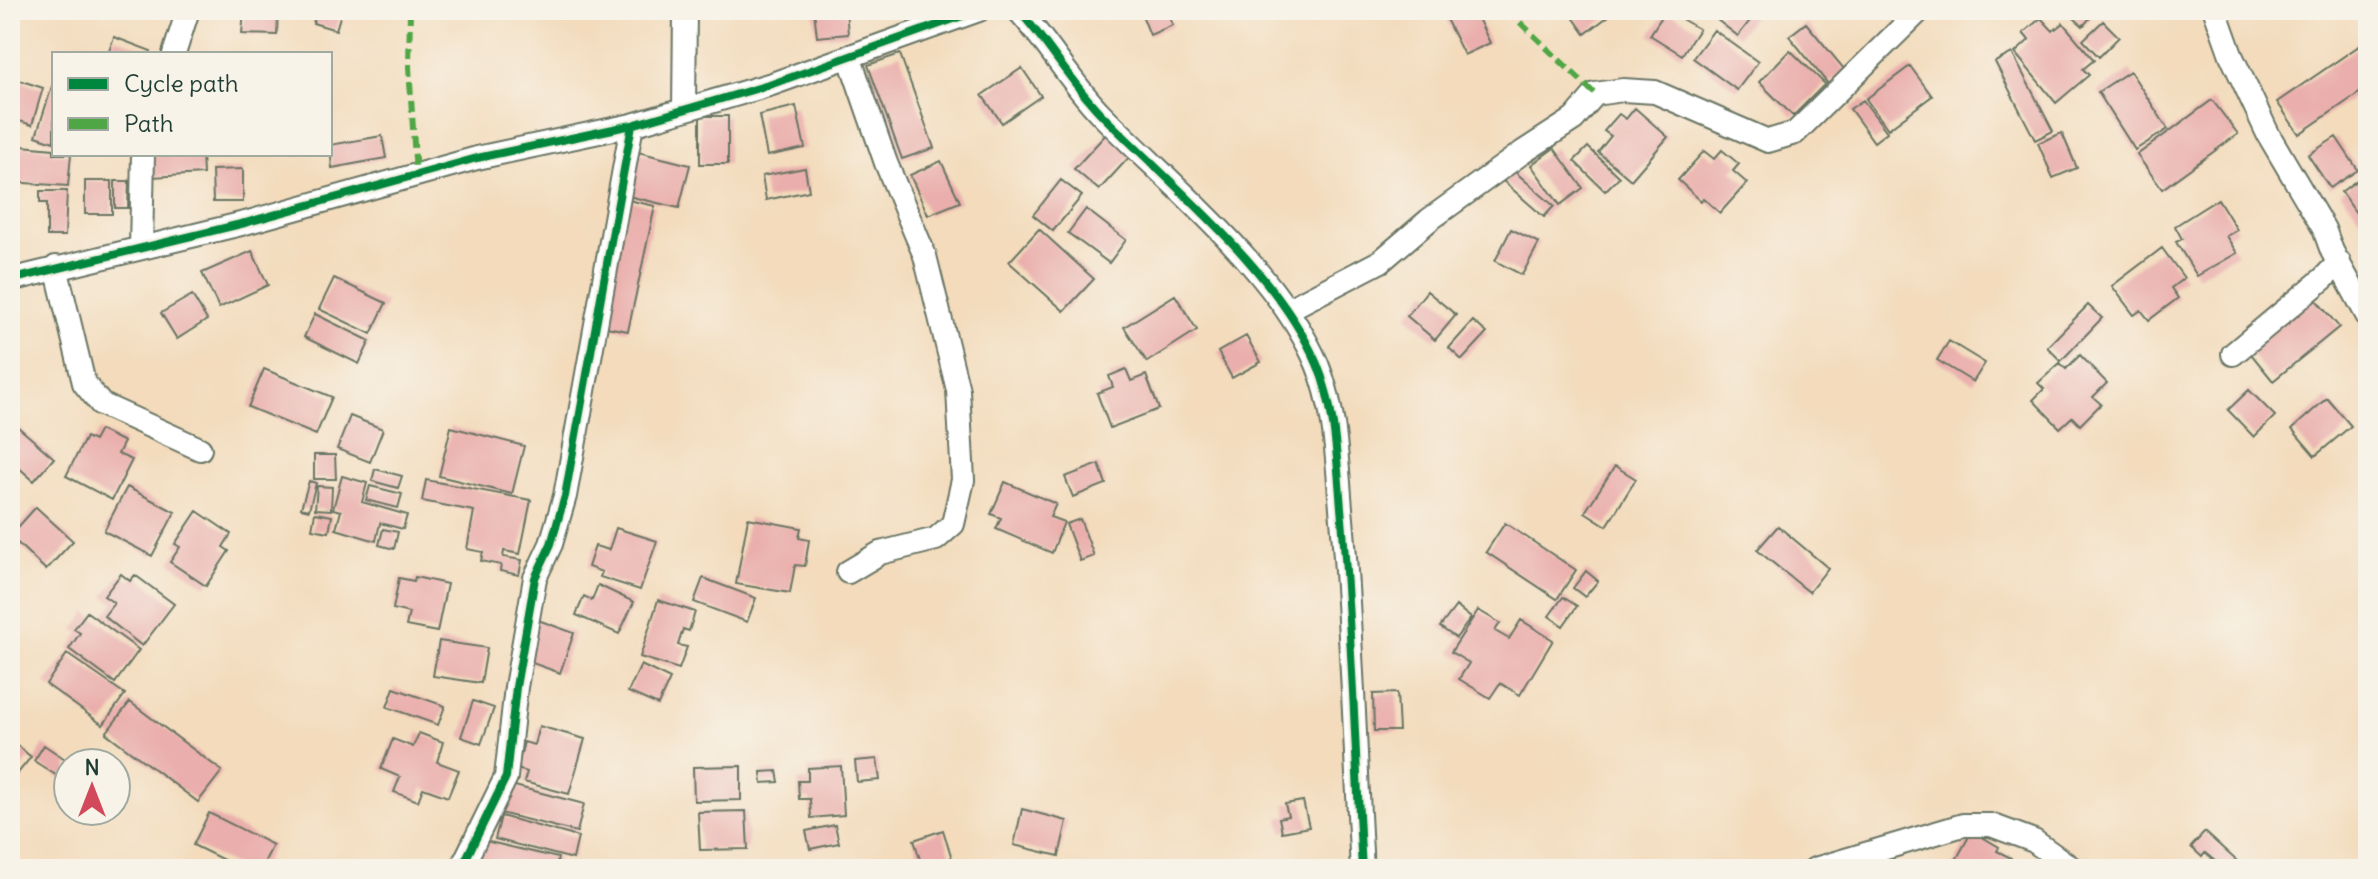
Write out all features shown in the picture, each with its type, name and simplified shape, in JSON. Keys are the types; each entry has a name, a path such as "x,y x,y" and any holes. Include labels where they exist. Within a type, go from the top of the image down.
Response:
{"street":[{"path":"175,52 188,10"},
{"path":"684,110 685,10"},
{"path":"10,280 245,223 477,158 632,125 772,84 979,10"},
{"path":"1018,10 1098,111 1217,229 1287,310 1316,362 1328,395 1347,579 1362,869"},
{"path":"1287,310 1381,261 1429,220 1574,119 1595,94 1623,90 1655,92 1768,141 1777,140 1795,133 1920,10"},
{"path":"2215,10 2231,55 2268,134 2324,229 2368,317"},
{"path":"848,572 880,553 936,539 953,524 963,480 958,390 925,256 886,163 849,56"},
{"path":"461,869 506,777 516,687 535,578 551,544 565,496 632,125"},
{"path":"141,248 143,156"},
{"path":"2233,354 2339,262"},
{"path":"56,267 84,383 101,404 200,449"},
{"path":"1815,869 1963,825 1991,825 2034,841 2073,869"}],"building":[{"path":"244,10 278,10 277,35 242,34"},
{"path":"317,10 342,10 336,30 313,23"},
{"path":"814,10 846,10 848,34 817,37"},
{"path":"1140,10 1178,10 1168,14 1173,25 1150,35"},
{"path":"1449,10 1474,10 1490,43 1464,55 1443,13"},
{"path":"1568,10 1607,10 1610,15 1585,34"},
{"path":"1666,10 1699,29 1682,55 1650,35"},
{"path":"1723,10 1758,10 1738,36 1716,19"},
{"path":"2065,10 2097,10 2083,26"},
{"path":"2041,18 2053,31 2063,23 2094,60 2083,69 2089,75 2056,103 2015,53 2029,40 2023,33"},
{"path":"2103,21 2119,37 2099,57 2083,40"},
{"path":"1806,23 1845,70 1828,84 1789,36"},
{"path":"1714,30 1758,62 1737,90 1693,58"},
{"path":"114,37 151,51 151,52 109,52"},
{"path":"2359,46 2368,59 2368,87 2299,134 2277,102"},
{"path":"1790,50 1825,84 1793,116 1759,82"},
{"path":"2012,53 2053,131 2035,140 1995,62"},
{"path":"900,54 934,148 902,159 868,65"},
{"path":"1910,66 1932,96 1888,129 1866,99"},
{"path":"1022,68 1041,96 1002,123 982,95"},
{"path":"2130,71 2168,129 2135,150 2098,92"},
{"path":"10,77 43,88 32,125 10,118"},
{"path":"52,86 52,141 36,136"},
{"path":"1863,100 1887,132 1874,142 1850,109"},
{"path":"2212,100 2238,134 2162,189 2137,155"},
{"path":"796,106 805,148 767,156 759,115"},
{"path":"1635,108 1668,137 1631,180 1598,152 1611,136 1604,131 1619,114 1626,119"},
{"path":"700,116 728,116 728,164 700,164"},
{"path":"1108,132 1132,154 1099,190 1074,169"},
{"path":"2062,133 2077,168 2053,178 2038,143"},
{"path":"382,136 386,158 332,168 332,145"},
{"path":"2336,137 2358,170 2330,188 2308,155"},
{"path":"10,145 52,149 52,156 71,156 68,186 10,182"},
{"path":"1588,147 1619,177 1605,191 1574,161"},
{"path":"1554,148 1583,188 1560,205 1531,165"},
{"path":"1722,150 1739,164 1733,171 1747,183 1720,213 1678,180 1704,151 1714,159"},
{"path":"638,152 690,165 679,208 628,196"},
{"path":"151,156 202,156 203,174 152,177"},
{"path":"941,161 960,202 928,215 910,175"},
{"path":"805,168 809,191 766,200 762,176"},
{"path":"243,169 243,202 213,202 212,170"},
{"path":"1513,170 1554,206 1544,217 1503,181"},
{"path":"2368,172 2368,221 2364,224 2341,192"},
{"path":"1061,180 1082,196 1053,231 1033,215"},
{"path":"85,181 112,181 112,214 85,214"},
{"path":"115,181 129,181 128,208 115,208"},
{"path":"40,191 67,191 65,236 47,236 47,203 40,203"},
{"path":"2218,199 2237,230 2226,236 2237,253 2197,276 2176,242 2182,239 2175,226"},
{"path":"628,200 655,206 628,331 601,326"},
{"path":"1086,209 1126,240 1109,263 1068,233"},
{"path":"1039,229 1094,279 1064,311 1009,262"},
{"path":"1511,229 1539,243 1522,275 1495,261"},
{"path":"2162,248 2184,278 2171,288 2178,298 2149,320 2141,310 2134,315 2112,286"},
{"path":"252,251 268,285 219,308 202,273"},
{"path":"334,278 386,303 371,334 319,309"},
{"path":"1427,291 1456,315 1435,340 1407,316"},
{"path":"192,295 207,320 177,339 161,313"},
{"path":"1175,295 1197,330 1147,362 1124,327"},
{"path":"2312,295 2339,327 2273,381 2247,349"},
{"path":"2088,305 2102,318 2061,361 2047,347"},
{"path":"315,314 370,341 359,364 304,337"},
{"path":"1473,321 1487,333 1462,360 1449,348"},
{"path":"1246,336 1261,362 1232,378 1218,352"},
{"path":"1949,341 1985,363 1973,382 1937,360"},
{"path":"2080,355 2107,383 2093,397 2101,404 2080,425 2072,417 2060,428 2033,400 2044,389 2038,383 2060,363 2066,369"},
{"path":"264,369 332,397 316,435 248,407"},
{"path":"1126,369 1131,381 1146,375 1159,409 1110,428 1097,393 1113,387 1109,376"},
{"path":"2249,390 2275,416 2254,437 2228,410"},
{"path":"2327,398 2351,426 2315,456 2292,429"},
{"path":"350,416 383,429 370,462 337,449"},
{"path":"10,420 54,458 34,481 10,460"},
{"path":"451,427 524,446 512,494 439,476"},
{"path":"100,430 124,442 118,454 132,460 112,500 66,476 86,437 94,441"},
{"path":"314,455 335,455 336,479 314,479"},
{"path":"1099,464 1106,484 1073,497 1065,477"},
{"path":"1615,466 1636,479 1607,526 1585,512"},
{"path":"375,469 402,476 398,488 372,481"},
{"path":"342,476 367,483 362,502 407,515 403,529 380,523 376,541 336,529 341,511 333,509"},
{"path":"426,480 531,500 520,554 504,551 503,557 522,560 519,575 500,571 501,565 481,561 483,552 467,549 474,511 422,501"},
{"path":"309,481 316,483 309,510 301,508"},
{"path":"1005,482 1056,504 1050,517 1064,522 1052,553 996,529 1001,518 991,514"},
{"path":"317,486 332,487 331,510 315,509"},
{"path":"370,486 402,494 398,508 366,500"},
{"path":"127,487 175,512 152,556 104,531"},
{"path":"36,507 73,541 46,570 10,536"},
{"path":"197,511 231,534 223,547 229,551 206,586 170,562 180,547 175,544"},
{"path":"315,513 332,516 329,532 312,529"},
{"path":"748,518 801,528 799,538 809,540 805,566 795,565 790,593 736,584"},
{"path":"1080,519 1094,556 1080,561 1066,524"},
{"path":"1505,523 1576,570 1557,599 1486,552"},
{"path":"1778,526 1828,568 1809,592 1757,550"},
{"path":"616,528 657,541 640,590 600,577 602,572 588,567 595,546 609,550"},
{"path":"383,529 398,532 394,549 379,545"},
{"path":"1586,571 1598,581 1585,597 1573,588"},
{"path":"121,574 130,581 135,575 174,604 142,646 104,616 114,603 104,596"},
{"path":"415,577 447,584 437,632 406,626 409,613 393,609 399,578 414,581"},
{"path":"703,578 756,598 747,622 694,602"},
{"path":"598,585 634,602 619,634 576,615 584,596 592,600"},
{"path":"1563,597 1577,606 1563,626 1549,616"},
{"path":"658,600 695,612 689,631 683,629 678,645 687,647 679,669 640,657"},
{"path":"1456,606 1471,618 1456,638 1440,627"},
{"path":"1478,610 1500,623 1495,631 1509,639 1521,620 1553,640 1520,695 1500,683 1490,698 1459,679 1469,663 1451,652"},
{"path":"87,612 139,650 115,683 69,649 80,633 74,629"},
{"path":"538,620 574,633 560,673 524,660"},
{"path":"439,641 487,648 481,683 433,676"},
{"path":"67,654 125,694 103,725 46,684"},
{"path":"641,665 670,679 658,705 628,692"},
{"path":"394,688 445,706 438,725 387,707"},
{"path":"1397,693 1399,731 1374,731 1373,694"},
{"path":"473,701 494,708 481,744 461,737"},
{"path":"130,702 222,771 198,802 132,752 132,747 125,747 106,733"},
{"path":"539,726 585,739 569,794 524,782 527,772 517,769 524,742 534,745"},
{"path":"419,733 443,742 437,762 459,770 448,797 423,788 418,801 394,792 400,777 381,769 393,739 413,747"},
{"path":"17,745 31,757 10,783 10,754"},
{"path":"44,745 52,750 52,773 34,761"},
{"path":"877,759 880,780 857,782 855,761"},
{"path":"741,766 741,800 694,801 693,767"},
{"path":"841,766 844,815 811,818 810,799 799,799 798,781 808,781 808,768"},
{"path":"777,771 779,782 762,783 761,772"},
{"path":"507,784 584,804 577,832 500,813"},
{"path":"1303,801 1309,827 1282,832 1279,818 1288,816 1285,804"},
{"path":"1022,809 1067,821 1059,856 1014,845"},
{"path":"746,811 748,849 700,850 698,812"},
{"path":"209,813 273,845 261,869 242,869 193,845"},
{"path":"501,816 578,837 573,859 495,839"},
{"path":"835,825 839,843 810,849 806,831"},
{"path":"943,830 955,868 923,869 914,840"},
{"path":"1972,831 2011,858 2004,869 1951,869"},
{"path":"2205,832 2238,862 2232,869 2216,869 2213,866 2216,862 2205,853 2202,857 2191,847"},
{"path":"481,840 558,858 556,869 494,869 475,865"}],"marked path":[{"path":"410,10 409,67 416,175"},
{"path":"1507,10 1595,94"}],"cycle path":[{"path":"10,280 245,223 477,158 632,125 772,84 979,10"},
{"path":"1018,10 1101,114 1250,262 1299,329 1317,364 1329,401 1337,460 1362,869"},
{"path":"461,869 506,777 516,687 535,578 551,544 565,496 632,125"}]}
